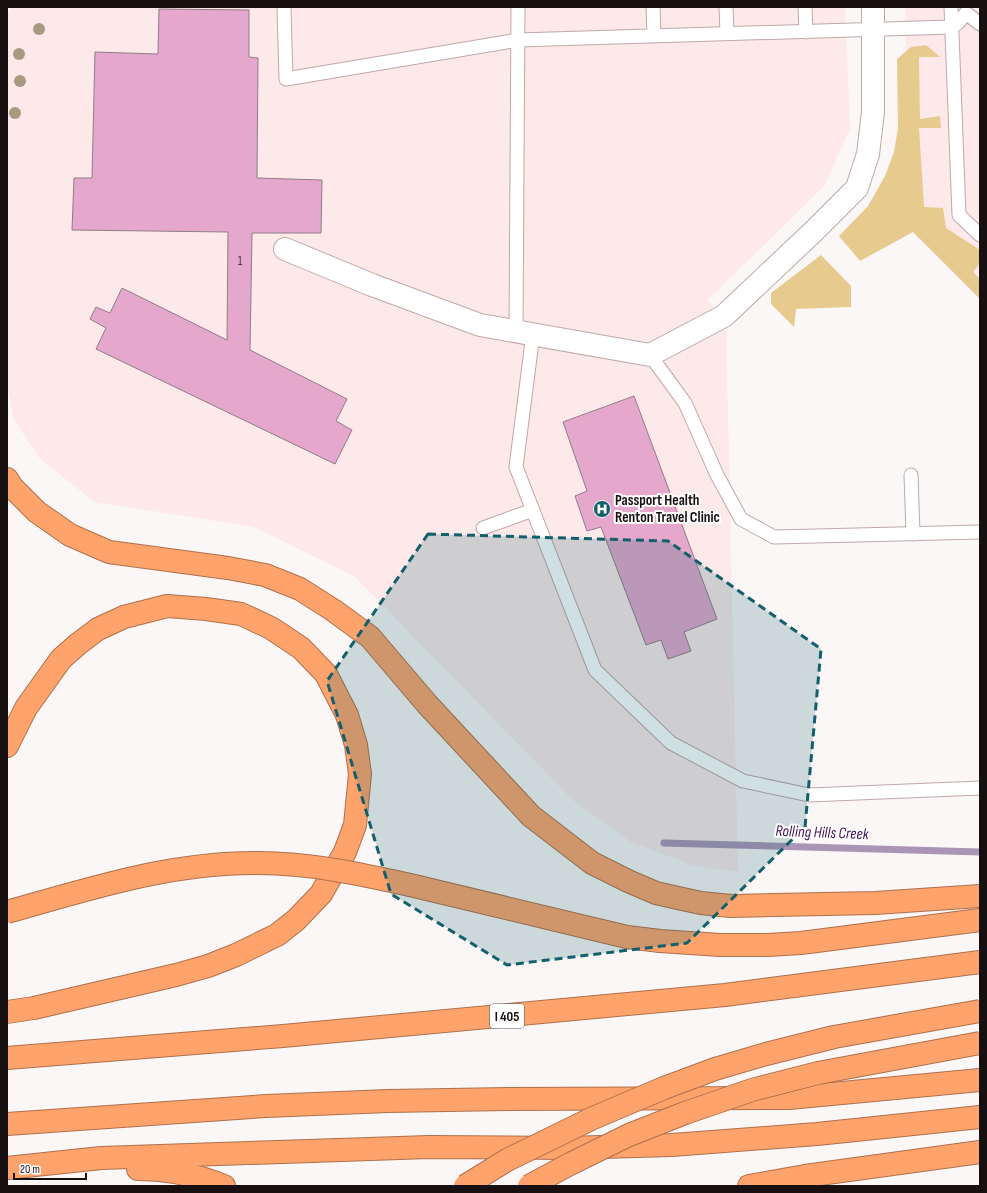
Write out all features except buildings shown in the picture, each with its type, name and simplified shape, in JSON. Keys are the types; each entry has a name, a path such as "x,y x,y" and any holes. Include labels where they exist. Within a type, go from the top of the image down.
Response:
{"highway":[{"path":"7,479 12,487 37,512 63,531 109,552 228,568 265,575 300,589 333,610 370,637 427,704 531,816 592,863 656,893 701,903 731,906 875,903 980,896"},
{"path":"7,746 26,708 61,659 98,629 124,617 167,606 206,609 241,614 271,628 301,648 326,674 347,715 356,745 360,774 355,826 345,852 321,894 296,920 277,935 236,955 208,966 176,975 34,1008 7,1012"},
{"path":"7,912 110,883 177,868 258,863 305,865 332,869 410,885 627,937 660,941 720,945 801,943 980,920"},
{"name":"I 405","path":"7,1058 283,1036 725,995 980,962"},
{"path":"465,1186 507,1160 593,1118 664,1088 715,1069 766,1054 834,1037 980,1011"},
{"path":"529,1186 629,1135 685,1113 752,1090 818,1073 980,1043"},
{"path":"7,1124 266,1106 388,1101 789,1098 980,1080"},
{"path":"7,1168 109,1157 429,1147 565,1148 672,1145 817,1134 980,1117"},
{"path":"750,1186 805,1176 980,1152"},
{"path":"33,1166 154,1169 192,1176 224,1186"}],"street":[{"path":"285,249 379,288 480,326 650,355 724,316 857,188 868,154 873,112 873,7"}],"lane":[{"path":"284,7 286,79 518,40 654,35 720,35 727,33 874,31 951,27 958,23 966,13 980,24"},
{"path":"518,7 525,333 516,467 595,670 671,743 742,781 810,795 980,788"},
{"path":"653,7 654,35"},
{"path":"726,7 727,33"},
{"path":"805,7 806,32"},
{"path":"951,7 959,215 980,235"},
{"path":"650,355 684,403 716,475 741,518 774,536 980,532"},
{"path":"911,475 913,534"},
{"path":"483,528 532,510"}],"highlighted area":[{"path":"428,534 668,541 821,649 805,827 687,943 507,965 391,894 327,681"}],"shaded area":[{"path":"11,7 845,7 850,128 825,185 708,300 726,325 738,872 692,865 629,841 574,801 354,576 254,527 95,502 40,459 14,420 7,385 7,14"},
{"path":"905,7 980,7 980,285 909,214"},
{"path":"926,45 940,57 919,57 920,119 940,116 941,128 919,128 924,207 943,208 946,228 980,250 980,263 973,272 980,279 980,299 913,232 860,261 839,236 868,206 885,176 894,152 898,128 897,59 911,47"},
{"path":"821,255 851,286 851,307 796,309 794,327 771,304 771,293"}],"waterway":[{"name":"Rolling Hills Creek","path":"664,843 980,852"}],"place":[{"name":"Passport Health Renton Travel Clinic","path":"602,509"}]}
